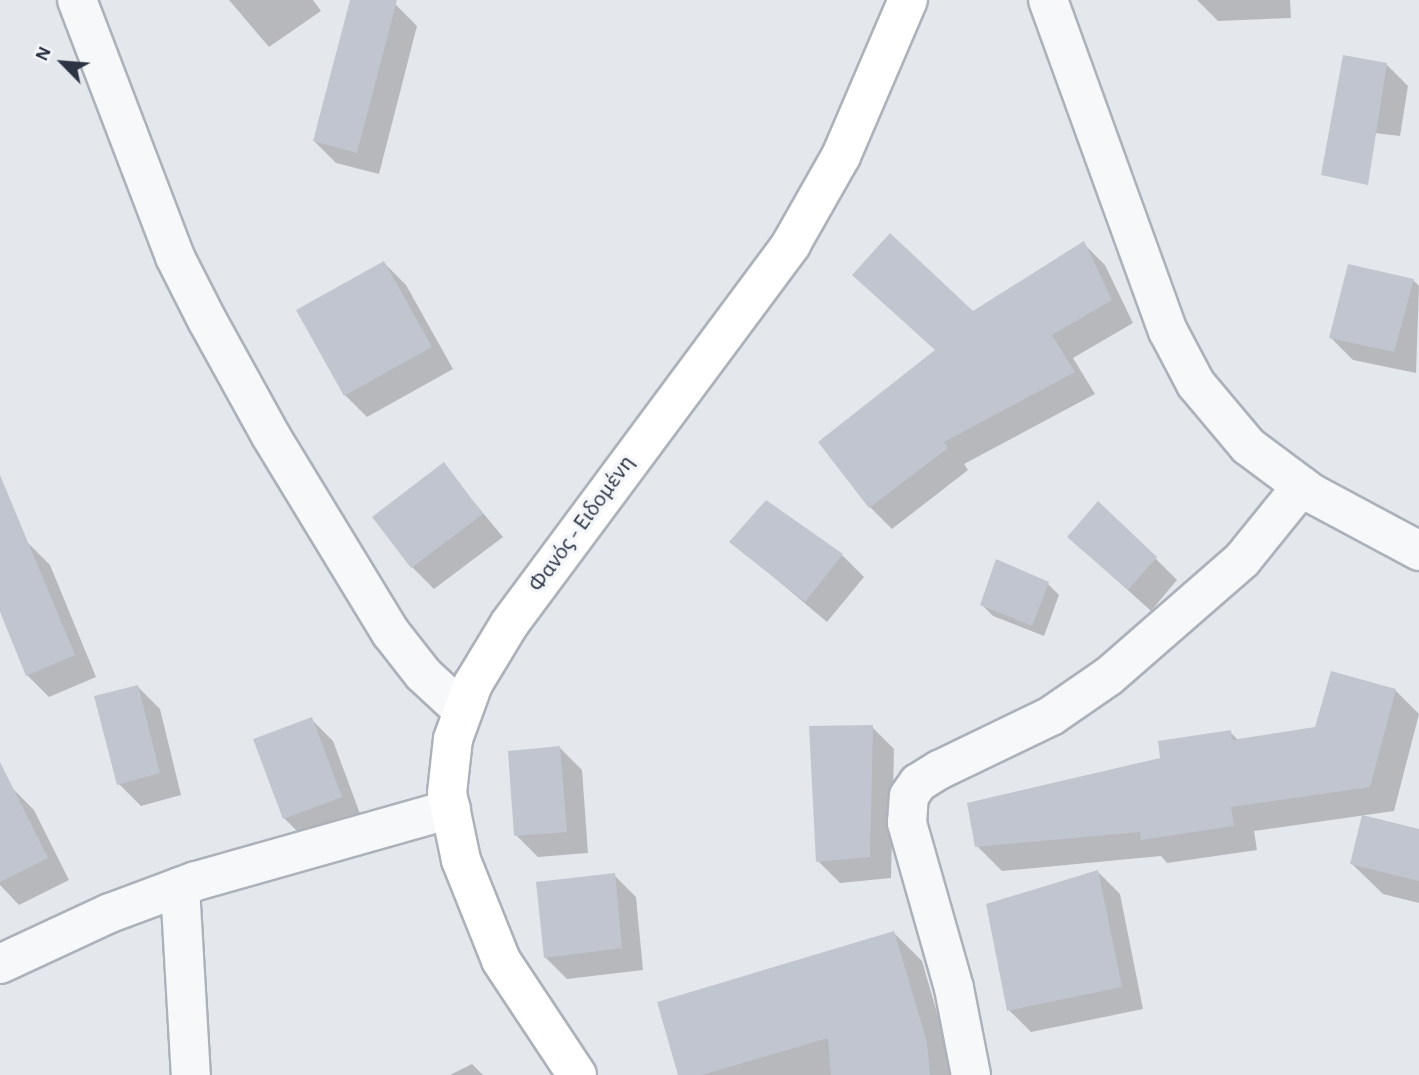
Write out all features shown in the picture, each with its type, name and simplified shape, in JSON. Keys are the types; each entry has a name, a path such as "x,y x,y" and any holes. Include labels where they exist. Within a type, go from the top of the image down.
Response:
{"street":[{"path":"77,0 175,257 207,320 271,436 391,633 423,674 463,711"},
{"name":"Φανός - Ειδομένη","path":"577,1075 501,960 461,860 447,793 453,739 473,684 510,623 792,244 846,144 908,0"},
{"path":"1048,0 1173,342 1214,408 1248,446 1301,486 1419,551"},
{"path":"971,1075 954,988 907,823 909,796 918,783 939,770 1040,722 1109,676 1242,560 1301,486"},
{"path":"0,964 110,913 180,887 451,809"},
{"path":"180,887 191,1075"}],"building":[{"path":"350,0 397,0 357,153 313,141"},
{"path":"1343,55 1387,63 1368,185 1321,175"},
{"path":"890,233 973,311 1084,241 1112,300 1052,335 1075,372 944,442 948,448 869,508 818,442 935,350 852,275"},
{"path":"384,261 432,347 344,396 296,310"},
{"path":"1348,264 1414,279 1394,352 1329,338"},
{"path":"444,462 483,514 411,568 372,517"},
{"path":"0,475 75,655 26,676 0,612"},
{"path":"766,500 843,554 805,602 729,542"},
{"path":"1098,501 1157,557 1128,590 1067,537"},
{"path":"996,559 1049,582 1032,626 980,605"},
{"path":"1331,671 1396,689 1370,787 1231,807 1234,826 1141,840 1140,832 975,847 967,803 1160,758 1158,741 1231,730 1232,740 1315,727"},
{"path":"138,685 160,773 117,785 94,696"},
{"path":"312,717 342,797 283,819 253,739"},
{"path":"873,725 870,857 816,862 809,726"},
{"path":"560,746 567,832 514,836 508,751"},
{"path":"0,762 48,858 0,882"},
{"path":"1362,815 1419,829 1419,881 1350,864"},
{"path":"1098,870 1122,987 1007,1011 986,904"},
{"path":"615,873 622,948 544,958 536,882"},
{"path":"894,931 927,1042 930,1075 831,1075 828,1038 702,1075 678,1075 657,1002"}]}
